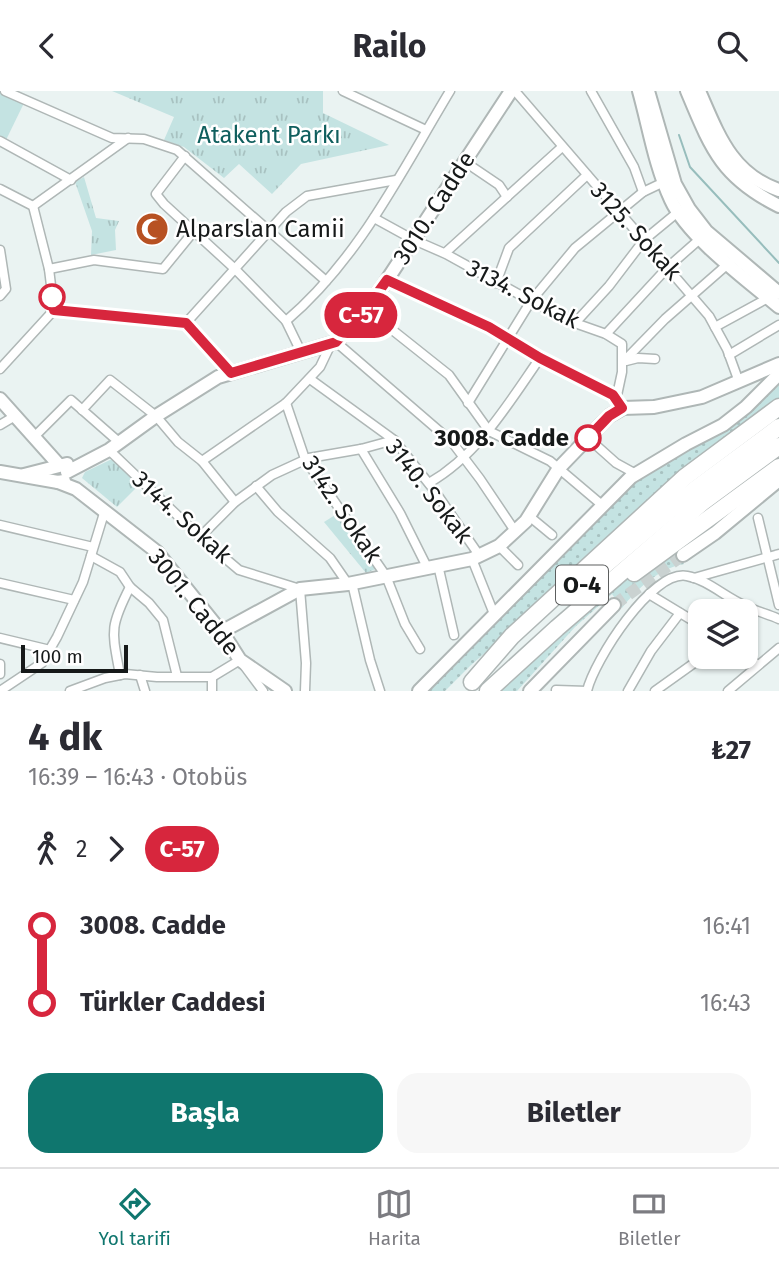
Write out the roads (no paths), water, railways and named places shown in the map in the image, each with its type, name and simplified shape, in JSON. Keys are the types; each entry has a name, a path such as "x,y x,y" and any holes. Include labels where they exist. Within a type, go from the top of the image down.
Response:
{"highway":[{"path":"467,686 512,636 694,489 779,407"},
{"name":"O-4","path":"488,691 585,603 694,489 779,427"},
{"name":"O-4","path":"694,489 779,446"},
{"path":"585,603 635,572 779,467"}],"main road":[{"name":"3010. Cadde","path":"333,344 366,309 387,280 513,91"},
{"path":"639,91 664,182 684,222 729,263 774,295"},
{"path":"649,91 675,184 689,209 706,231 774,295 779,306"},
{"path":"687,91 715,152 728,171 743,185 779,206"},
{"path":"699,91 731,156 752,179 779,192"},
{"path":"0,472 24,475 59,472 109,450 218,377 333,344"},
{"path":"221,632 300,589 350,584 476,557 499,546 529,516 559,468 619,404 654,407 702,397 779,364"},
{"path":"419,691 602,505 636,474 723,425 779,374"},
{"path":"0,399 45,449 59,472 105,510"},
{"path":"683,555 715,533 779,480"},
{"name":"3001. Cadde","path":"105,510 157,552 240,660 285,691"},
{"path":"530,691 614,605"}],"street":[{"path":"5,91 112,138 160,143 177,150 326,281"},
{"path":"343,91 426,129"},
{"path":"286,321 326,281 374,218 450,91"},
{"name":"3125. Sokak","path":"513,91 692,293 715,327 739,381"},
{"path":"591,91 634,167 643,192"},
{"path":"33,206 128,138"},
{"path":"0,141 71,180"},
{"path":"445,253 562,147"},
{"path":"185,156 156,194 286,321 302,354"},
{"path":"465,162 499,185 507,197"},
{"path":"496,283 509,248 587,175"},
{"path":"186,323 286,212 307,196 396,180"},
{"path":"468,403 531,301 575,248 643,192 664,182"},
{"path":"0,189 33,206 49,269 54,310 0,369"},
{"path":"575,323 609,286 644,240 678,212"},
{"name":"3134. Sokak","path":"374,218 445,253 531,301 575,323 606,334 622,344 623,362"},
{"path":"49,269 94,260 163,269 194,231"},
{"path":"606,334 668,267 701,238"},
{"path":"0,250 6,289 0,296"},
{"path":"619,404 623,362 692,293 729,263"},
{"path":"387,280 456,311 509,339 613,395 619,404"},
{"path":"715,327 774,295"},
{"path":"366,309 449,375 468,403 484,420 489,431 533,451 559,468 602,505"},
{"path":"54,310 186,323 231,373"},
{"path":"729,355 779,325"},
{"path":"202,461 286,403 320,367 333,344 452,442 515,531"},
{"path":"429,483 448,472 489,431 540,358"},
{"path":"623,362 638,358 655,359"},
{"path":"754,375 762,383 764,390"},
{"name":"3140. Sokak","path":"310,379 394,440 429,483 476,557 494,614"},
{"path":"34,437 71,400 82,410 110,380 156,417 178,442 202,461 235,502"},
{"name":"3142. Sokak","path":"286,403 305,459 386,576 405,624 420,649"},
{"name":"3144. Sokak","path":"82,410 109,450 200,537 239,569 300,589"},
{"path":"0,425 15,416"},
{"path":"588,438 616,463 636,474"},
{"path":"200,537 235,502 272,475 305,459 394,440"},
{"path":"361,449 433,566 454,635"},
{"path":"256,487 278,512 330,558 350,584 380,691"},
{"path":"0,691 42,663 50,650 74,600 105,510"},
{"path":"529,516 552,535"},
{"path":"758,517 779,605"},
{"path":"0,525 92,551 120,572 130,587 149,603 163,620 177,676"},
{"path":"499,546 518,565"},
{"path":"694,578 779,554"},
{"path":"556,689 587,691 598,665 628,615 669,578 685,575 694,578 744,605 779,619"},
{"path":"0,583 74,600"},
{"path":"120,675 112,638 116,615 130,587"},
{"path":"300,589 306,663 305,691"},
{"path":"649,594 688,617"},
{"path":"628,691 652,651 681,613"},
{"path":"0,638 50,650"},
{"path":"758,665 779,648"},
{"path":"70,691 120,675 212,677 240,660 263,691"},
{"path":"0,664 0,674"},
{"path":"655,691 688,668"},
{"path":"728,691 753,669"},
{"path":"140,675 145,691"},
{"path":"212,677 212,691"}],"waterway":[{"path":"679,135 690,167 779,263"}],"tunnel":[{"path":"614,605 683,555"}],"place":[{"name":"Alparslan Camii","path":"152,229"},
{"name":"3008. Cadde","path":"588,438"}],"park label":[{"name":"Atakent Parkı","path":"269,135"}]}
